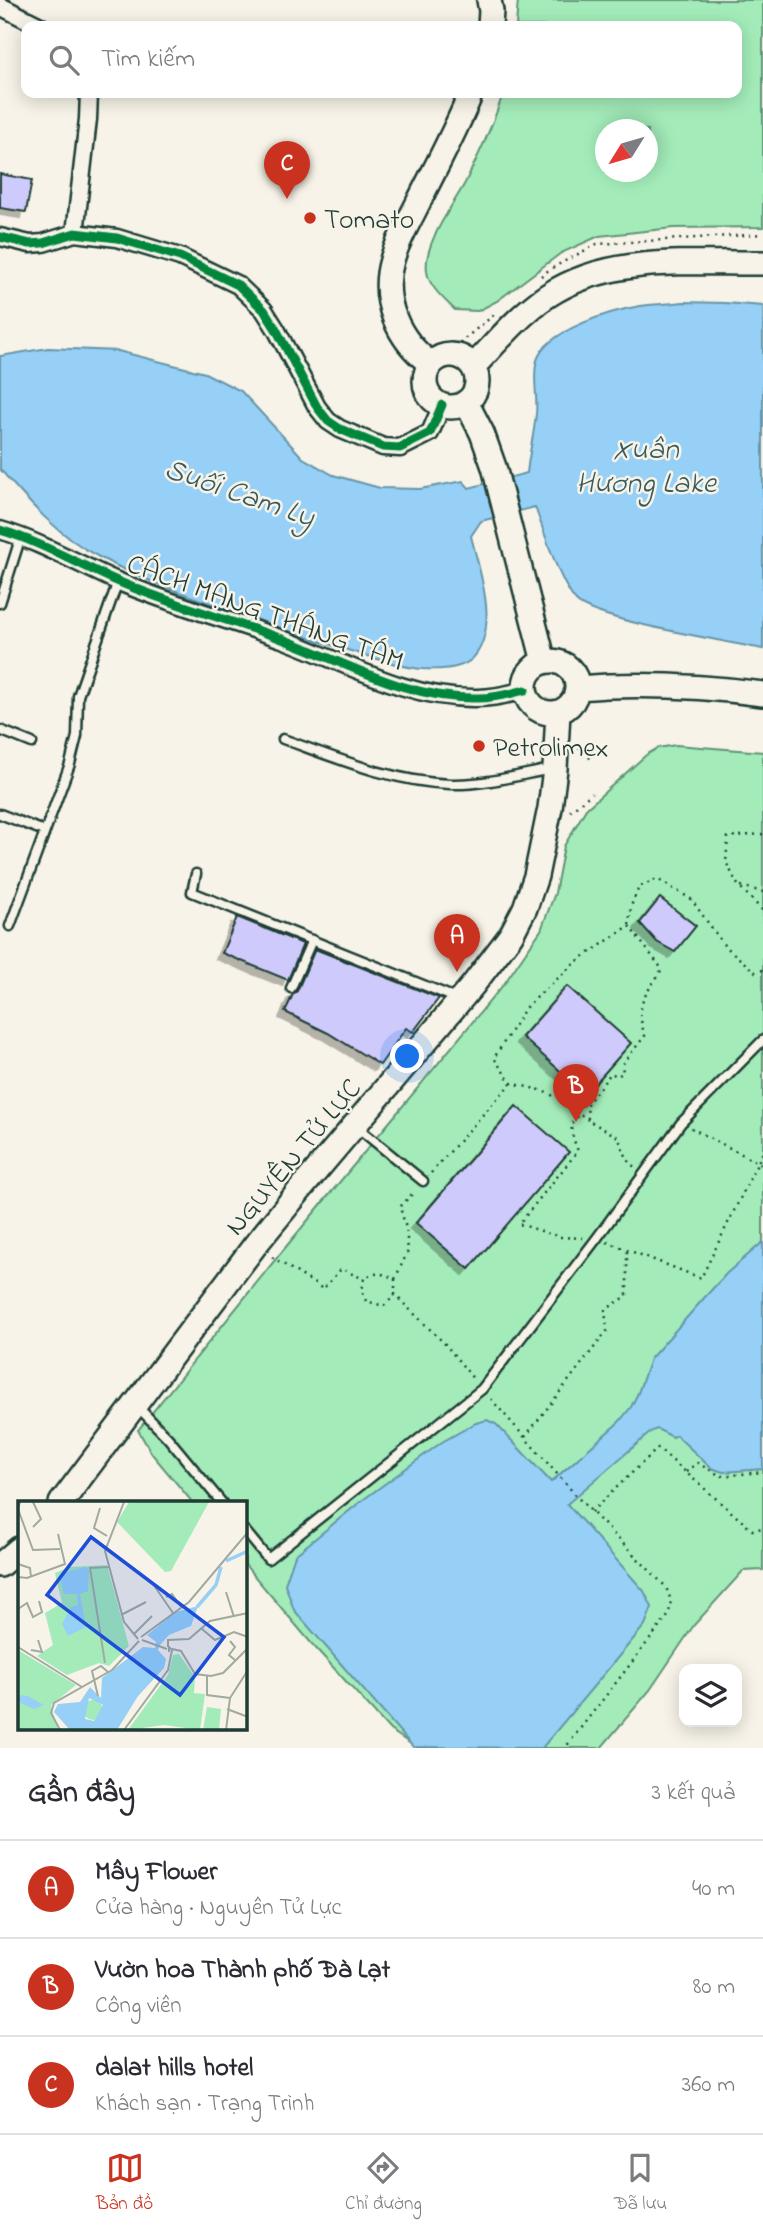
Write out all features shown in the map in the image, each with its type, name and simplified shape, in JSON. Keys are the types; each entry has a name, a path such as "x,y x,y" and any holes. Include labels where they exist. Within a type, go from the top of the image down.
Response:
{"main road":[{"path":"489,0 490,21"},
{"path":"431,364 411,347 397,325 389,299 389,271 398,244 469,98"},
{"path":"473,367 524,315 547,297 579,279 631,266 763,263"},
{"path":"453,355 468,361 473,367 476,374 475,390 466,402 450,407 431,397 425,377 431,364 437,359 453,355"},
{"path":"466,402 482,433 494,467 544,662"},
{"path":"552,661 567,667 573,673 577,688 571,704 558,712 550,713 530,703 525,683 531,670 544,662 552,661"},
{"path":"577,688 647,685 706,687 763,694"},
{"name":"NGUYÊN TỬ LỰC","path":"63,1501 256,1244 511,935 525,908 536,876 550,808 558,712"},
{"path":"0,1565 18,1550"}],"street":[{"path":"0,6 30,21"},
{"path":"75,233 89,98"},
{"path":"0,237 30,244 43,243 75,233 117,238 180,257 238,285 254,299 276,329 317,407 328,421 340,429 383,447 400,448 429,433 442,405"},
{"name":"CÁCH MẠNG THÁNG TÁM","path":"0,530 21,536 118,581 198,612 282,639 396,685 431,694 478,698 525,690"}],"lane":[{"path":"0,603 21,536"},
{"path":"10,926 70,764 77,736 78,696 118,581"},
{"path":"0,730 32,743"},
{"path":"283,739 359,766 401,777 450,784 555,769"},
{"path":"0,814 44,831"},
{"path":"196,874 192,892 460,1000"},
{"path":"291,988 312,940"},
{"path":"247,1533 268,1559 482,1389 681,1122 763,1040"},
{"path":"355,1125 423,1181"},
{"path":"136,1404 220,1501"}],"path":[{"path":"579,747 591,759"},
{"path":"570,810 592,793"},
{"path":"763,834 728,837 726,862 738,885 763,911"},
{"path":"629,926 576,962 526,1007 494,1058 510,1083 554,1096 570,1097 580,1106 587,1104 611,1073 617,1076 623,1073 622,1064 645,1037 639,1006 662,969 629,926 631,906 639,887 657,878 691,899 734,954 755,972 763,970"},
{"path":"738,885 763,892"},
{"path":"510,1083 400,1207 406,1228 408,1251 394,1279 395,1296 445,1345 581,1501 665,1586 670,1595 672,1605 668,1616 565,1748"},
{"path":"587,1104 588,1120"},
{"path":"644,1172 629,1163 618,1137 579,1114 571,1124 579,1152 519,1224 560,1237 597,1238 702,1278 763,1152"},
{"path":"681,1122 763,1165"},
{"path":"256,1244 275,1260 323,1289 341,1269 364,1279"},
{"path":"525,1437 607,1331 605,1310 627,1296 627,1249"},
{"path":"394,1279 384,1274 372,1273 364,1279 362,1291 366,1301 384,1306 395,1296"},
{"path":"591,1512 658,1448 752,1530 763,1528"},
{"path":"685,1472 697,1462 721,1476 763,1472"}],"green space":[{"path":"518,0 763,0 763,227 673,228 599,236 561,253 497,301 478,311 455,310 430,282 427,260 434,238 476,161 501,98 742,98 742,21 516,21"},
{"path":"676,745 763,752 763,1570 743,1571 694,1625 650,1690 601,1748 417,1748 390,1730 247,1567 247,1501 191,1501 152,1454 138,1430 504,984 541,930 555,893 564,846 586,809 646,755 658,748"}],"water":[{"path":"683,302 763,306 763,649 634,623 608,616 576,601 564,583 535,507 481,521 471,536 487,616 481,646 472,659 455,667 441,669 399,665 294,633 136,575 85,549 58,529 0,469 0,356 48,348 118,351 205,373 241,391 303,458 333,475 380,488 420,489 463,481 469,488 527,473 536,414 537,360 543,349 553,340 581,324 613,312 640,306"},
{"path":"763,1242 763,1469 723,1472 711,1468 676,1435 673,1437 657,1429 652,1431 567,1504 644,1591 652,1607 645,1625 542,1748 413,1747 294,1610 285,1584 295,1555 360,1502 442,1442 476,1423 487,1420 496,1424 551,1482 619,1422 638,1393 650,1359 727,1273"}],"building":[{"path":"0,174 32,180 26,212 0,208"},
{"path":"660,898 696,926 675,952 657,942 640,923"},
{"path":"237,917 303,944 288,980 222,953"},
{"path":"315,949 439,998 413,1032 406,1028 380,1065 328,1033 285,1012"},
{"path":"567,986 631,1043 586,1094 522,1037"},
{"path":"516,1106 569,1152 469,1269 416,1223"}],"cycle path":[{"path":"0,237 30,244 43,243 75,233 117,238 180,257 238,285 264,310 317,407 328,421 340,429 383,447 400,448 430,433 442,405"},
{"path":"0,530 45,547 137,589 282,639 402,686 452,697 478,698 525,690"}],"place":[{"name":"dalat hills hotel","path":"287,199"},
{"name":"Tomato","path":"310,218"},
{"name":"Petrolimex","path":"479,746"},
{"name":"Mây Flower","path":"457,972"},
{"name":"Vườn hoa Thành phố Đà Lạt","path":"576,1122"}],"water label":[{"name":"Xuân Hương Lake","path":"646,465"},
{"name":"Suối Cam Ly","path":"240,492"}]}
